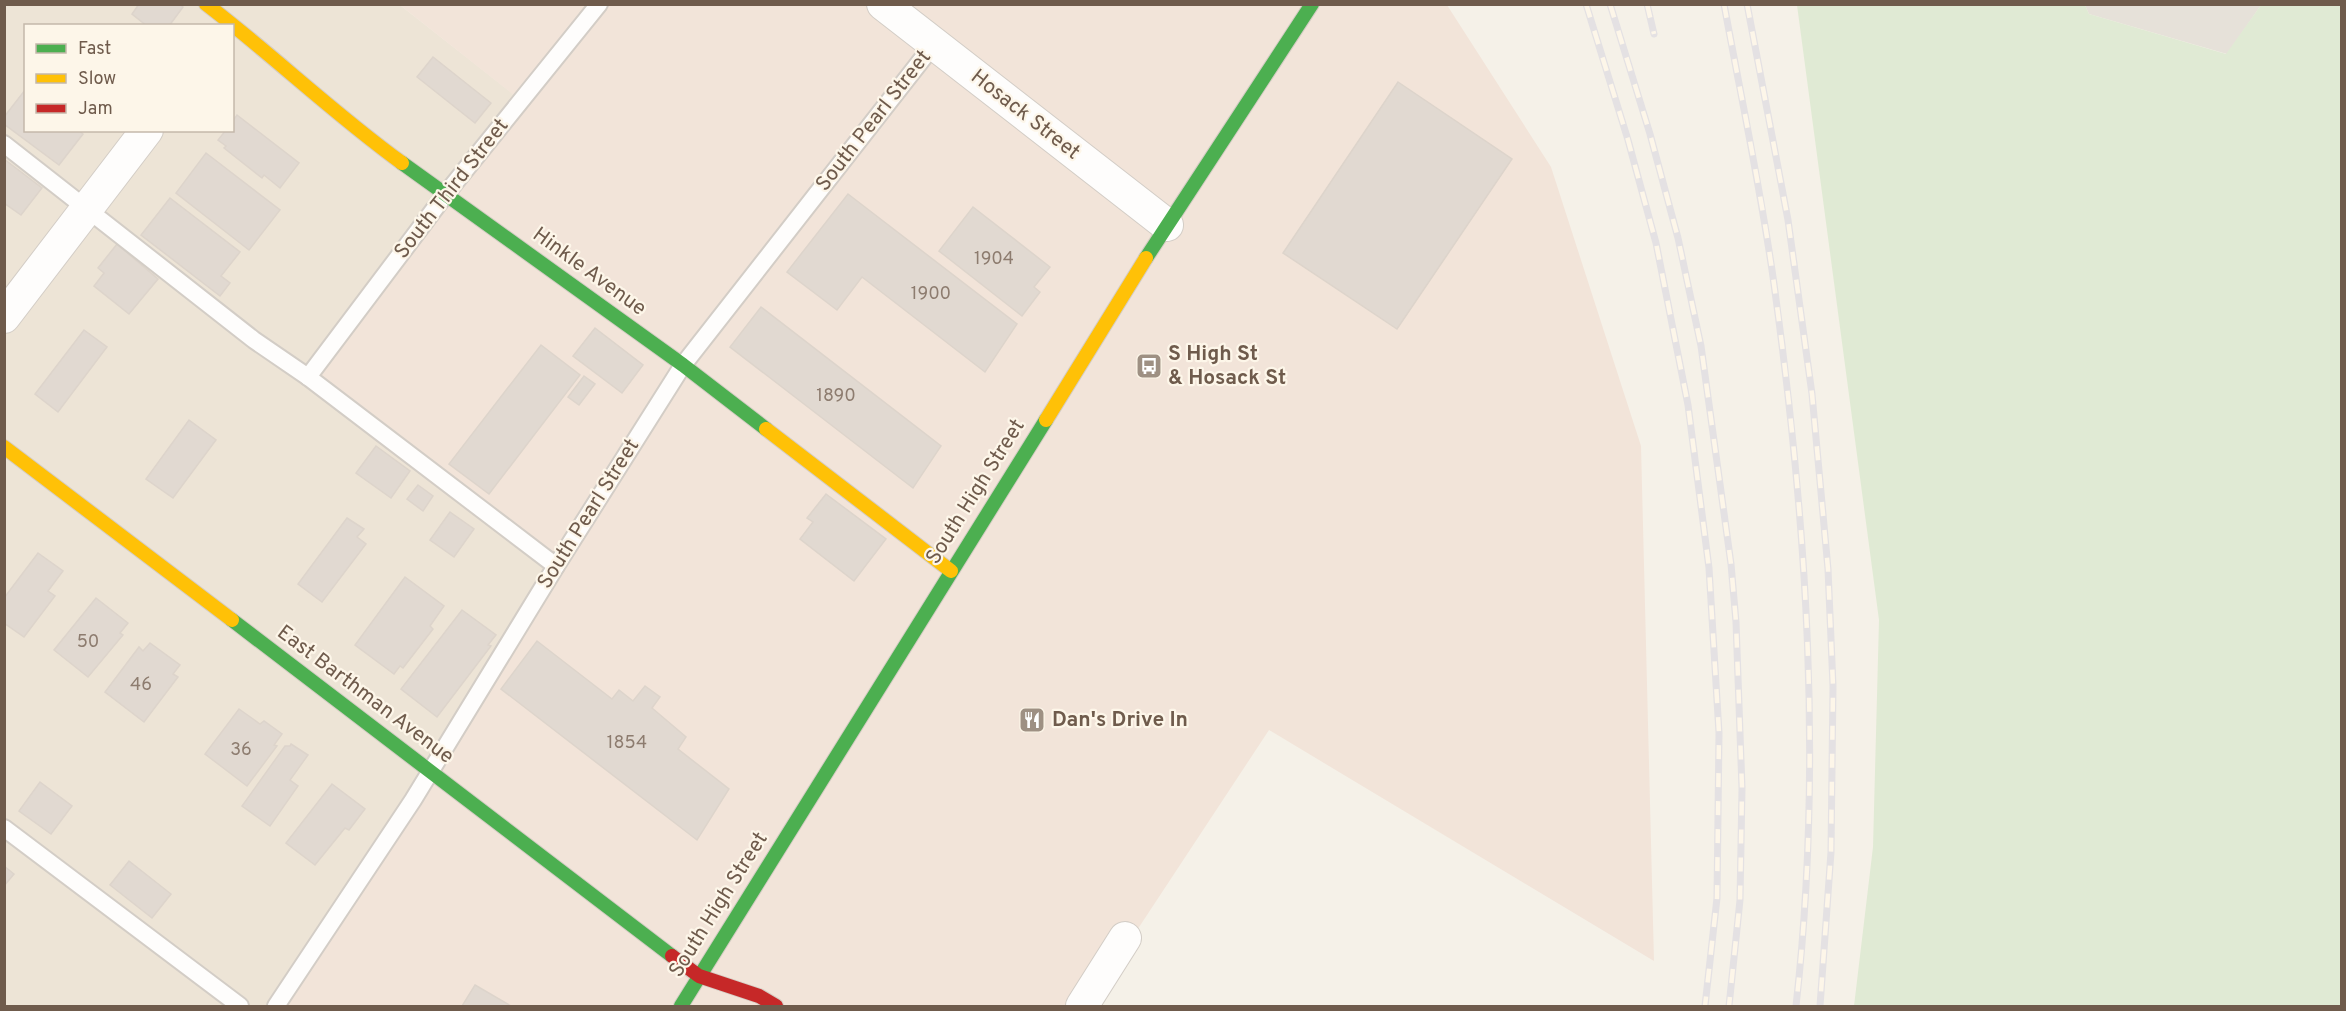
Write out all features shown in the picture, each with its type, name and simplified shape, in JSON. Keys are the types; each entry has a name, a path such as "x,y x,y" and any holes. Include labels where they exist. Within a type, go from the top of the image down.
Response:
{"street":[{"name":"South High Street","path":"681,1006 1167,225 1312,4"},
{"name":"Hosack Street","path":"894,8 934,44 1167,225"},
{"name":"Hinkle Avenue","path":"227,14 360,133 683,365 951,571"},
{"path":"4,317 145,132"},
{"name":"East Barthman Avenue","path":"4,447 699,976 759,996 776,1006"},
{"path":"1082,1006 1125,938"}],"lane":[{"name":"South Third Street","path":"308,377 446,195 599,4"},
{"name":"South Pearl Street","path":"276,1006 431,772 556,566 683,365 934,44"},
{"path":"4,144 254,340 308,377 556,566"},
{"path":"4,828 240,1006"}],"shaded area":[{"path":"5,5 400,5 526,104 552,566 280,1006 5,1006"},
{"path":"400,5 1447,5 1551,167 1641,446 1654,961 1269,730 1087,1006 280,1006 552,566 305,375 525,104"},
{"path":"2085,5 2261,5 2227,54 2089,14"}],"green space":[{"path":"1797,5 2085,5 2089,14 2226,54 2261,5 2341,5 2341,1006 1854,1006 1873,847 1879,620"}],"building":[{"path":"139,4 180,4 183,7 170,24 144,24 132,14"},
{"path":"433,57 491,103 475,123 417,77"},
{"path":"1398,82 1512,159 1397,329 1283,253"},
{"path":"24,91 24,132 80,132 83,134 59,165 4,124 4,117"},
{"path":"237,115 299,163 280,188 264,175 262,178 224,148 226,146 218,140 224,132 234,132 234,119"},
{"path":"206,153 280,210 249,250 176,193"},
{"path":"4,159 42,188 21,215 4,203"},
{"path":"848,194 1017,324 985,372 862,277 837,310 787,272"},
{"path":"170,198 240,252 221,276 230,283 220,296 141,235"},
{"path":"973,207 1050,267 1034,287 1040,292 1022,316 939,251"},
{"path":"117,244 158,279 129,314 94,286 104,273 98,268"},
{"path":"761,307 941,446 913,488 730,347"},
{"path":"595,328 643,365 622,393 573,356"},
{"path":"84,330 107,347 58,412 35,394"},
{"path":"541,345 580,375 489,494 449,464"},
{"path":"584,376 595,384 579,405 568,397"},
{"path":"189,420 216,440 173,498 146,479"},
{"path":"376,446 410,471 391,498 356,473"},
{"path":"418,485 433,496 423,511 407,499"},
{"path":"826,494 886,539 854,581 800,539 813,522 807,518"},
{"path":"450,512 474,529 454,557 430,540"},
{"path":"347,518 364,529 357,537 366,544 322,602 298,584"},
{"path":"38,553 63,571 48,591 55,596 24,637 4,623 4,598"},
{"path":"405,577 444,606 430,626 433,629 403,668 400,666 394,674 355,645"},
{"path":"96,598 128,623 120,633 123,635 88,677 54,650"},
{"path":"462,610 496,635 488,645 491,646 437,717 401,689"},
{"path":"537,641 612,699 619,690 633,701 645,686 660,697 652,708 686,737 678,749 729,789 697,840 501,689"},
{"path":"150,643 180,665 173,674 178,677 144,722 105,692 139,647 143,651"},
{"path":"239,709 260,724 264,721 282,734 274,745 277,746 247,786 205,754"},
{"path":"291,744 308,755 290,780 298,786 270,826 242,806 285,746"},
{"path":"40,782 72,806 51,834 19,811"},
{"path":"332,784 365,809 349,830 345,828 315,865 286,843"},
{"path":"129,861 171,894 152,918 110,885"},
{"path":"4,866 14,874 4,886"},
{"path":"475,985 511,1006 462,1006"}],"railway":[{"path":"1586,4 1628,140 1656,243 1688,405 1709,568 1719,733 1717,898 1705,1006"},
{"path":"1610,4 1650,134 1678,238 1701,346 1731,564 1736,622 1742,788 1740,900 1729,1006"},
{"path":"1647,4 1654,34"},
{"path":"1724,4 1769,249 1786,374 1803,554 1810,735 1809,826 1796,1006"},
{"path":"1747,4 1788,220 1812,394 1828,569 1833,686 1831,852 1820,1006"}],"traffic: fast":[{"path":"1146,258 1312,4"},
{"path":"402,163 683,365 766,429"},
{"path":"681,1006 1046,420"},
{"path":"232,620 672,956"}],"traffic: slow":[{"path":"206,4 231,24"},
{"path":"234,26 352,125 402,163"},
{"path":"1046,420 1146,258"},
{"path":"766,429 951,571"},
{"path":"4,447 232,620"}],"traffic: jam":[{"path":"672,956 699,976 759,996 776,1006"}],"place":[{"name":"S High St & Hosack St","path":"1149,366"},
{"name":"Dan's Drive In","path":"1032,720"}]}
